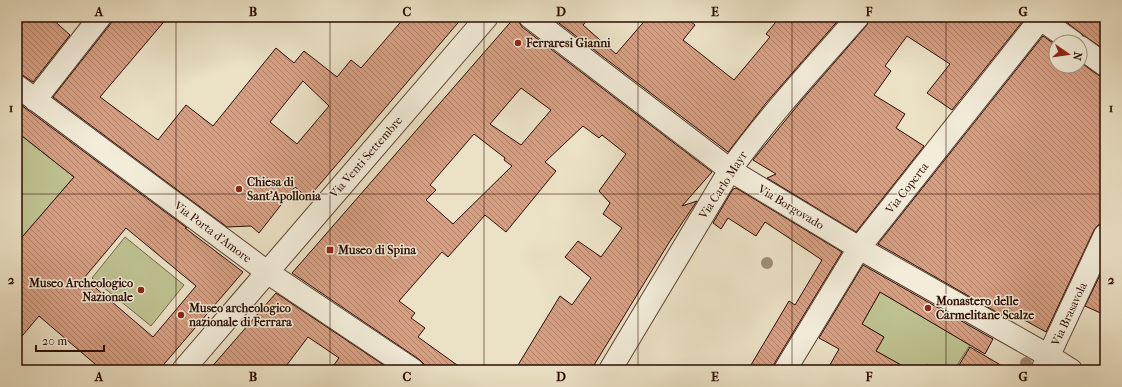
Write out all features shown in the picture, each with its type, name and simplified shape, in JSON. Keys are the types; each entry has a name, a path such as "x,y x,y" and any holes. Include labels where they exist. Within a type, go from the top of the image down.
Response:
{"street":[{"path":"35,100 100,17"},
{"name":"Via Venti Settembre","path":"183,370 487,17"},
{"name":"Via Borgovado","path":"530,17 730,170 1046,363 1071,370"},
{"name":"Via Carlo Mayr","path":"610,370 730,170 751,141 796,87 858,17"},
{"path":"1041,18 1062,34"},
{"name":"Via Coperta","path":"785,370 859,248 1041,18"},
{"path":"1088,53 1105,65"},
{"name":"Via Porta d'Amore","path":"17,86 267,272 413,370"},
{"name":"Via Brasavola","path":"1046,363 1105,235"}],"green space":[{"path":"17,132 74,177 17,243"},
{"path":"125,237 184,285 151,326 92,278"},
{"path":"880,292 970,345 954,370 936,370 926,364 921,370 910,370 876,351 884,337 862,324"}],"building":[{"path":"17,17 50,17 70,35 33,82 24,76 17,74"},
{"path":"116,17 168,17 100,97 158,140 186,105 213,126 276,48 294,63 304,51 337,77 351,60 361,68 405,17 463,17 308,198 295,187 259,233 251,226 227,227 53,97","holes":["303,81 329,106 297,144 270,122"]},
{"path":"515,17 518,17 522,27 712,172 682,206 697,201 670,241 591,370 515,370 560,296 572,305 591,278 565,257 578,241 601,257 622,228 603,214 610,203 599,191 626,154 602,135 599,138 583,126 545,162 556,171 506,232 485,215 448,257 442,252 399,301 415,313 411,318 425,328 418,337 464,370 425,370 424,364 420,360 292,273","holes":["521,88 551,110 521,145 490,124","474,134 505,158 504,160 512,166 453,224 426,200 436,190 430,185"]},
{"path":"551,17 590,17 583,25 616,54 648,17 685,17 695,25 683,40 734,80 770,37 766,34 780,17 841,17 766,103 728,152"},
{"path":"870,17 1026,17 952,110 927,93 950,64 907,36 885,66 891,71 874,95 905,114 896,128 924,146 856,232 767,178 776,174 753,160 802,100 867,25"},
{"path":"1060,17 1105,17 1105,50 1088,38 1088,34 1082,34"},
{"path":"1043,36 1048,39 1048,74 1088,74 1088,68 1098,75 1105,77 1105,223 1098,225 1094,230 1046,332 1008,311 1005,317 878,244"},
{"path":"17,102 187,228 185,228 243,272 159,370 102,370 39,316 17,342 17,243 74,177 17,132","holes":["126,228 196,286 153,337 84,278"]},
{"path":"736,188 842,252 774,364 773,370 748,370 789,301 795,305 822,260 765,222 756,236 728,218 721,229 713,223 733,189"},
{"name":"Monastero delle Carmelitane Scalze","path":"863,265 993,339 985,354 880,292 862,324 884,337 876,351 910,370 827,370 839,349 819,338"},
{"path":"1105,265 1105,315 1085,306"},
{"path":"276,293 391,370 330,370 339,358 308,337 283,370 209,370"},
{"path":"970,347 1009,370 956,370"}],"place":[{"name":"Ferraresi Gianni","path":"518,43"},
{"name":"Chiesa di Sant'Apollonia","path":"239,189"},
{"name":"Museo di Spina","path":"330,250"},
{"name":"Museo Archeologico Nazionale","path":"141,290"},
{"name":"Monastero delle Carmelitane Scalze","path":"928,308"},
{"name":"Museo archeologico nazionale di Ferrara","path":"181,315"}]}
